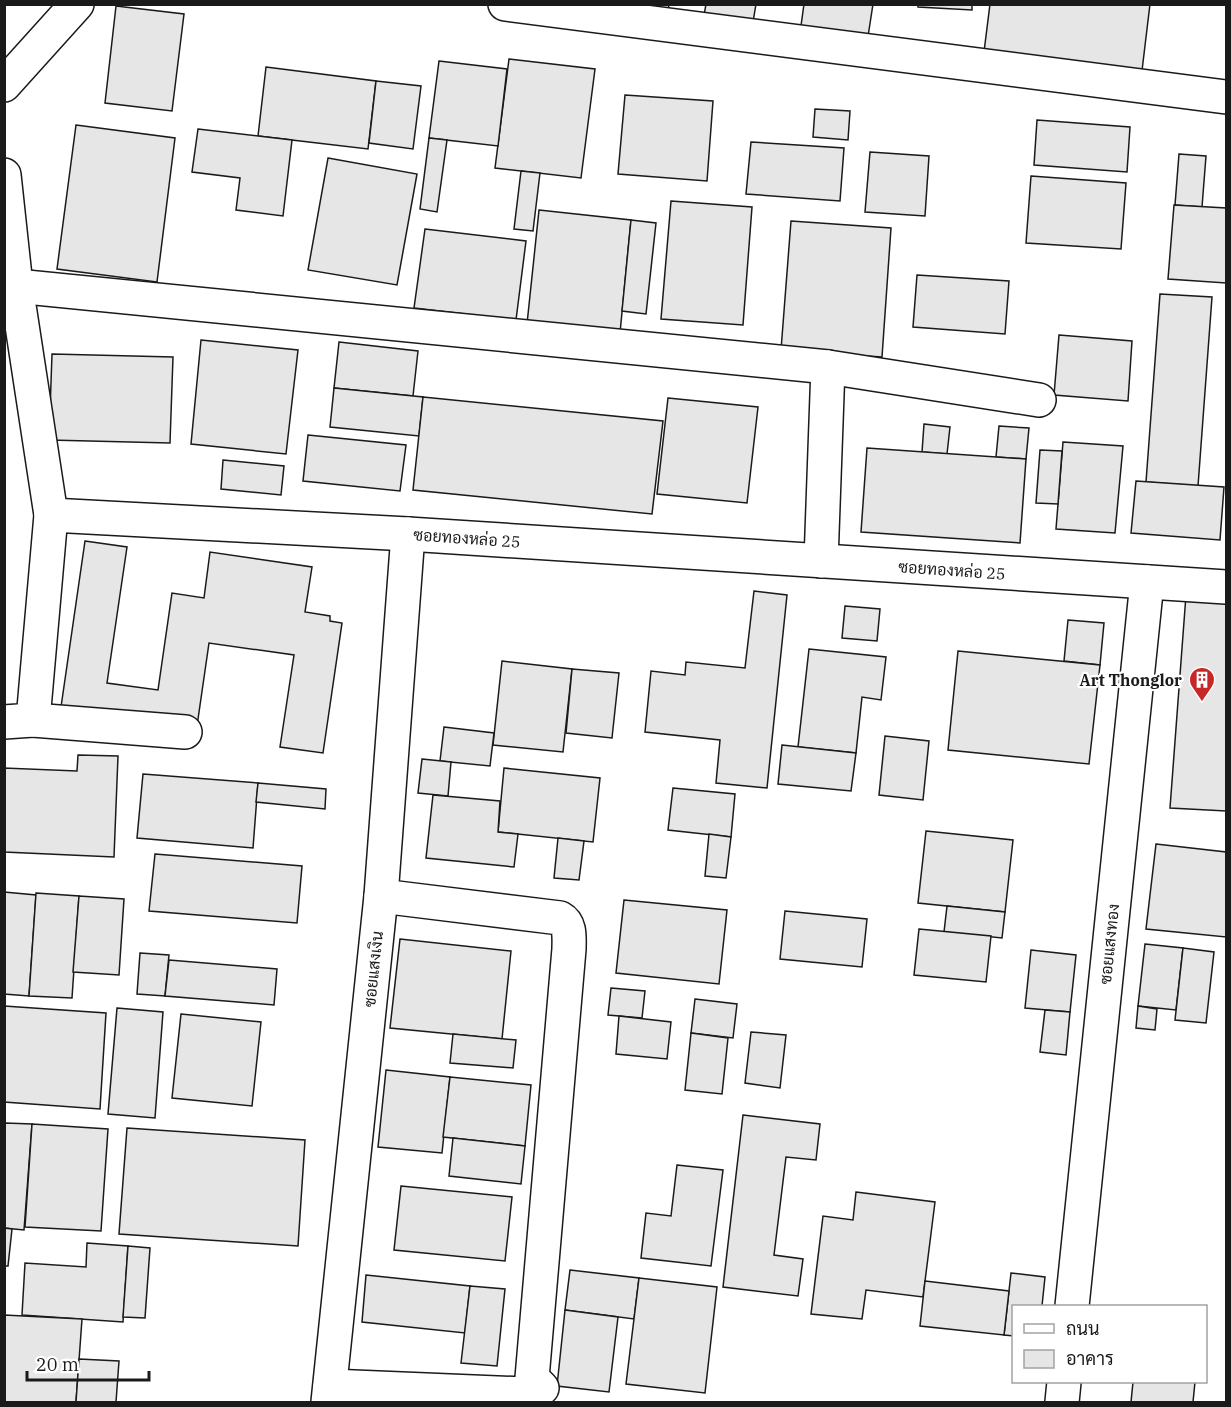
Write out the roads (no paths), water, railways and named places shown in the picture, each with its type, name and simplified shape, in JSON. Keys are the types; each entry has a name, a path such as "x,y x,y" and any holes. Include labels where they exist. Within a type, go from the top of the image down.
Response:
{"street":[{"path":"4,85 78,4"},
{"path":"505,4 1227,97"},
{"path":"4,175 16,286 51,515 19,721 185,732"},
{"path":"16,286 828,367 1039,400"},
{"path":"821,561 828,367"},
{"name":"ซอยทองหล่อ 25","path":"51,515 408,534 1227,587"},
{"name":"ซอยแสงเงิน","path":"329,1394 381,896 408,534"},
{"name":"ซอยแสงทอง","path":"1072,1305 1147,582"},
{"path":"329,1394 524,1394 542,1388 532,1378 569,949 568,926 560,918 381,896"},
{"path":"1062,1402 1064,1383"}],"place":[{"name":"Art Thonglor","path":"1202,703"}]}
